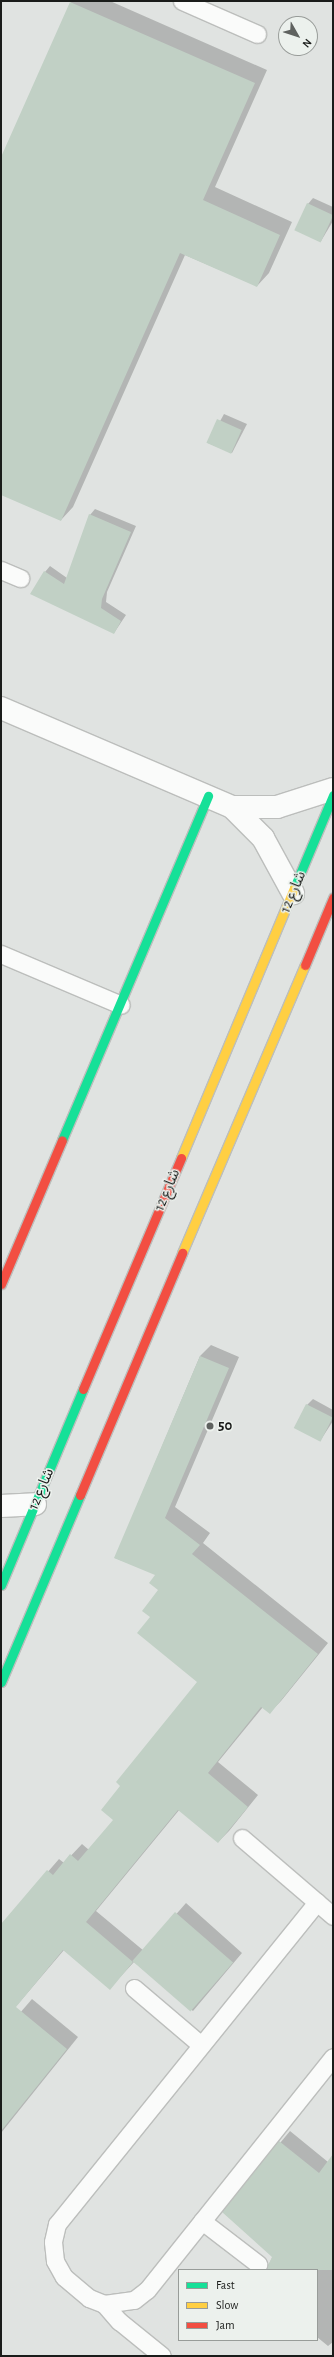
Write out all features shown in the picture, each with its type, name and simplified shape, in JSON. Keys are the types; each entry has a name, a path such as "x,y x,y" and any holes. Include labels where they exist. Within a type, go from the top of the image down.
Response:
{"street":[{"path":"1,708 232,807 263,838 293,893"},
{"path":"232,807 277,807 333,789"},
{"name":"شارع 12","path":"2,1581 333,795"},
{"path":"1,1284 121,1006 208,796"},
{"path":"315,839 327,844"},
{"path":"1,1682 333,898"},
{"path":"1,1506 35,1504"}],"lane":[{"path":"182,1 257,34"},
{"path":"1,570 20,578"},
{"path":"1,954 121,1006"},
{"path":"242,1838 333,1916"},
{"path":"317,1902 58,2224 53,2248 55,2261 64,2277 89,2298 104,2304 119,2305 147,2290 333,2057"},
{"path":"134,1988 201,2045"},
{"path":"202,2222 258,2264"},
{"path":"104,2304 119,2321 162,2356"}],"building":[{"path":"70,2 255,83 203,200 280,235 257,287 180,253 61,521 1,495 1,157"},
{"path":"307,203 333,215 321,242 294,230"},
{"path":"217,419 242,430 231,454 206,443"},
{"path":"89,514 131,532 102,599 101,608 121,621 114,634 30,594 44,571 64,584"},
{"path":"200,1356 229,1368 165,1518 200,1545 192,1554 318,1654 270,1714 261,1707 208,1773 248,1807 218,1843 178,1810 86,1922 133,1962 110,1990 63,1950 16,2007 67,2049 1,2131 1,1924 47,1870 53,1875 70,1854 78,1861 113,1820 101,1810 120,1786 116,1782 197,1682 137,1633 150,1617 142,1611 158,1590 149,1583 155,1575 114,1558"},
{"path":"306,1404 333,1418 320,1442 294,1428"},
{"path":"175,1912 233,1963 190,2012 132,1961"},
{"path":"279,2141 319,2173 333,2154 333,2270 266,2269 272,2257 222,2212"}],"traffic: fast":[{"path":"294,888 333,795"},
{"path":"62,1140 208,796"},
{"path":"1,1585 83,1389"},
{"path":"1,1682 80,1495"}],"traffic: slow":[{"path":"181,1158 294,888"},
{"path":"182,1253 305,965"}],"traffic: jam":[{"path":"305,965 333,898"},
{"path":"1,1284 62,1140"},
{"path":"83,1389 181,1158"},
{"path":"80,1495 182,1253"}],"place":[{"name":"50","path":"210,1426"}]}
